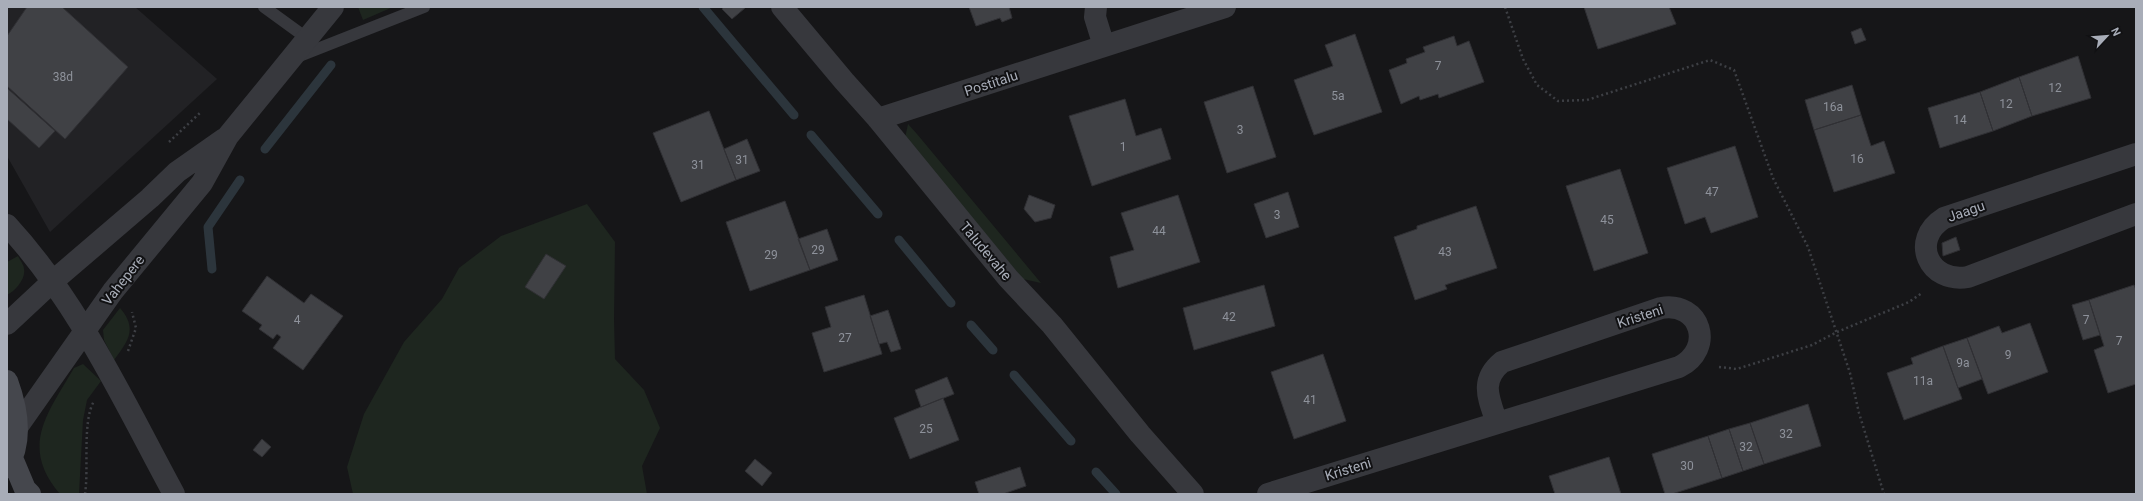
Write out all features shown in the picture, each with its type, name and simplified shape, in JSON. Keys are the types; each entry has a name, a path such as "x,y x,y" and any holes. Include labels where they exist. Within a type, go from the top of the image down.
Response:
{"street":[{"name":"Vahepere","path":"18,426 113,291 202,183 228,136 333,7"},
{"name":"Taludevahe","path":"782,7 878,119 1008,278 1052,325 1140,434 1193,494"},
{"path":"1096,7 1095,18 1104,46"},
{"name":"Postitalu","path":"878,119 1225,7"},
{"name":"Vahepere","path":"7,324 52,282 150,198 177,172 228,136"},
{"name":"Jaagu","path":"1948,277 1939,273 1932,266 1927,256 1926,245 1928,235 1937,222 1944,218 2136,154"},
{"path":"1948,277 1958,279 1968,277 2136,214"},
{"path":"7,225 24,243 85,330 174,494"},
{"name":"Kristeni","path":"1268,494 1496,423 1688,363 1698,348 1700,336 1698,326 1685,311 1676,308 1661,308 1502,362 1495,368 1487,386 1488,396 1496,423"},
{"path":"7,381 18,426 10,462 30,494"}],"lane":[{"path":"264,7 308,39"},
{"path":"292,59 424,7"}],"path":[{"path":"1506,7 1523,59 1537,85 1558,101 1587,100 1710,60 1734,70 1773,178 1808,247 1824,300 1837,332 1850,373 1859,413 1884,494"},
{"path":"167,143 201,112"},
{"path":"1688,363 1737,369 1812,345 1837,332 1909,302 1948,277"},
{"path":"85,494 87,481 87,438 92,404 96,398"}],"shaded area":[{"path":"7,7 135,7 217,79 50,232 7,156"},
{"path":"358,7 393,7 363,20"},
{"path":"908,124 1041,283 1023,279 905,138"},
{"path":"587,204 615,242 615,359 644,390 660,428 642,466 647,494 353,494 347,467 364,414 404,342 442,299 459,268 501,236"},
{"path":"18,256 24,267 22,281 7,295 7,262"},
{"path":"120,308 129,322 130,329 127,341 114,360 104,340 103,330"},
{"path":"83,364 101,381 87,400 83,420 79,494 60,494 48,477 41,460 40,445 42,430 47,415 74,368"}],"building":[{"path":"27,7 62,7 128,67 65,139 7,86 7,36"},
{"path":"724,7 745,8 732,19 722,9"},
{"path":"969,7 1009,7 1012,18 1002,22 1000,18 976,26"},
{"path":"1584,7 1669,7 1676,24 1598,49"},
{"path":"1861,28 1866,40 1855,44 1851,32"},
{"path":"1355,34 1382,112 1314,135 1294,80 1333,66 1325,45"},
{"path":"1454,36 1457,46 1469,41 1484,82 1439,98 1438,94 1420,100 1419,96 1401,104 1389,70 1407,63 1406,59 1425,52 1423,47"},
{"path":"2078,56 2091,98 2032,116 2019,77"},
{"path":"2019,77 2032,116 1993,131 1980,92"},
{"path":"1852,85 1861,115 1814,130 1805,100"},
{"path":"1253,86 1276,157 1227,173 1204,102"},
{"path":"7,88 55,131 39,148 7,119"},
{"path":"1980,92 1993,131 1940,148 1928,108"},
{"path":"1125,99 1136,136 1161,128 1171,159 1092,186 1069,116"},
{"path":"709,111 736,180 681,202 653,133"},
{"path":"1861,115 1871,146 1884,141 1895,173 1834,192 1814,130"},
{"path":"747,139 760,171 736,180 724,149"},
{"path":"1735,146 1758,217 1711,233 1705,217 1685,224 1667,168"},
{"path":"1620,169 1648,253 1594,271 1566,186"},
{"path":"1288,192 1299,227 1266,238 1254,204"},
{"path":"1029,195 1055,205 1051,218 1035,222 1024,209"},
{"path":"1178,195 1200,262 1118,288 1110,257 1134,250 1121,213"},
{"path":"785,201 810,270 750,291 726,222"},
{"path":"1476,206 1497,268 1445,285 1447,289 1415,300 1394,237 1417,229 1417,226"},
{"path":"827,229 838,260 810,270 798,239"},
{"path":"1956,237 1960,250 1943,256 1942,243"},
{"path":"546,254 566,266 544,299 525,287"},
{"path":"267,276 304,303 311,294 343,316 303,370 273,348 281,337 277,334 273,339 259,329 262,325 242,311"},
{"path":"1264,285 1275,326 1194,350 1183,308"},
{"path":"2134,285 2136,290 2136,384 2108,393 2094,350 2104,346 2089,300"},
{"path":"864,295 882,354 824,372 812,333 831,327 825,307"},
{"path":"2089,300 2100,335 2083,340 2072,305"},
{"path":"888,310 901,349 891,352 887,342 879,344 870,316"},
{"path":"2030,323 2048,372 1988,394 1967,338 1999,326 2002,333"},
{"path":"1967,338 1982,379 1958,388 1943,346"},
{"path":"1943,346 1962,399 1904,420 1887,373 1913,364 1911,358"},
{"path":"1323,354 1346,421 1294,439 1271,372"},
{"path":"947,377 954,394 921,407 915,390"},
{"path":"943,398 959,440 910,459 894,418"},
{"path":"1808,404 1821,446 1764,464 1750,423"},
{"path":"1750,423 1764,464 1743,471 1729,429"},
{"path":"1729,429 1743,471 1722,478 1708,436"},
{"path":"1708,436 1722,478 1672,494 1665,494 1652,454"},
{"path":"262,439 271,447 262,457 253,450"},
{"path":"1609,457 1621,494 1555,494 1549,476"},
{"path":"755,459 772,473 762,486 745,471"},
{"path":"1020,467 1026,486 1003,494 979,494 975,482"}],"waterway":[{"path":"703,7 794,115"},
{"path":"265,149 331,65"},
{"path":"811,135 878,214"},
{"path":"212,269 208,227 240,180"},
{"path":"899,240 951,303"},
{"path":"971,325 993,350"},
{"path":"1014,375 1071,441"},
{"path":"1096,472 1116,494"}]}
